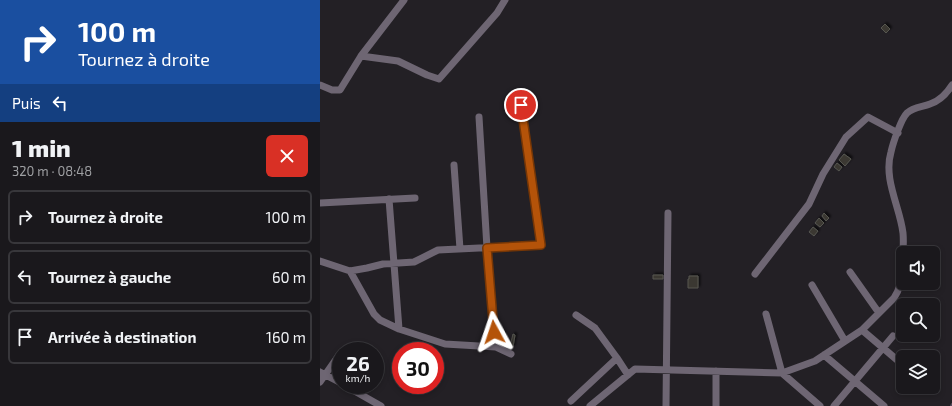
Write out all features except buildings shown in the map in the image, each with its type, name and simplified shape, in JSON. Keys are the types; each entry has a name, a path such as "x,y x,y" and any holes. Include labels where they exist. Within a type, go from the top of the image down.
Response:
{"street":[{"path":"320,85 332,90 340,90 361,56 404,0"},
{"path":"361,56 398,61 439,79 497,13 505,0"},
{"path":"590,406 635,369 782,373 815,361 862,330 894,298 900,285 903,232 892,191 889,169 890,153 902,120 914,109 932,104 952,85"},
{"path":"320,261 350,271 383,264 414,262 438,250 541,245 521,105"},
{"path":"479,117 487,248 496,347"},
{"path":"755,274 809,204 823,174 846,137 868,117 898,133"},
{"path":"454,166 460,249"},
{"path":"320,203 414,198"},
{"path":"389,199 399,329"},
{"path":"666,406 668,213"},
{"path":"350,271 374,314 380,320 399,329 445,344 496,347 511,354"},
{"path":"850,272 880,313"},
{"path":"812,285 845,341"},
{"path":"766,314 782,373 820,406"},
{"path":"576,315 595,328 628,375"},
{"path":"862,330 896,359"},
{"path":"834,406 893,336"},
{"path":"824,355 884,406"},
{"path":"571,401 617,358"},
{"path":"320,382 323,373 332,363"},
{"path":"716,371 716,406"},
{"path":"323,373 332,378"},
{"path":"360,394 381,406"}],"route":[{"path":"494,332 487,248 541,245 521,105"}]}
